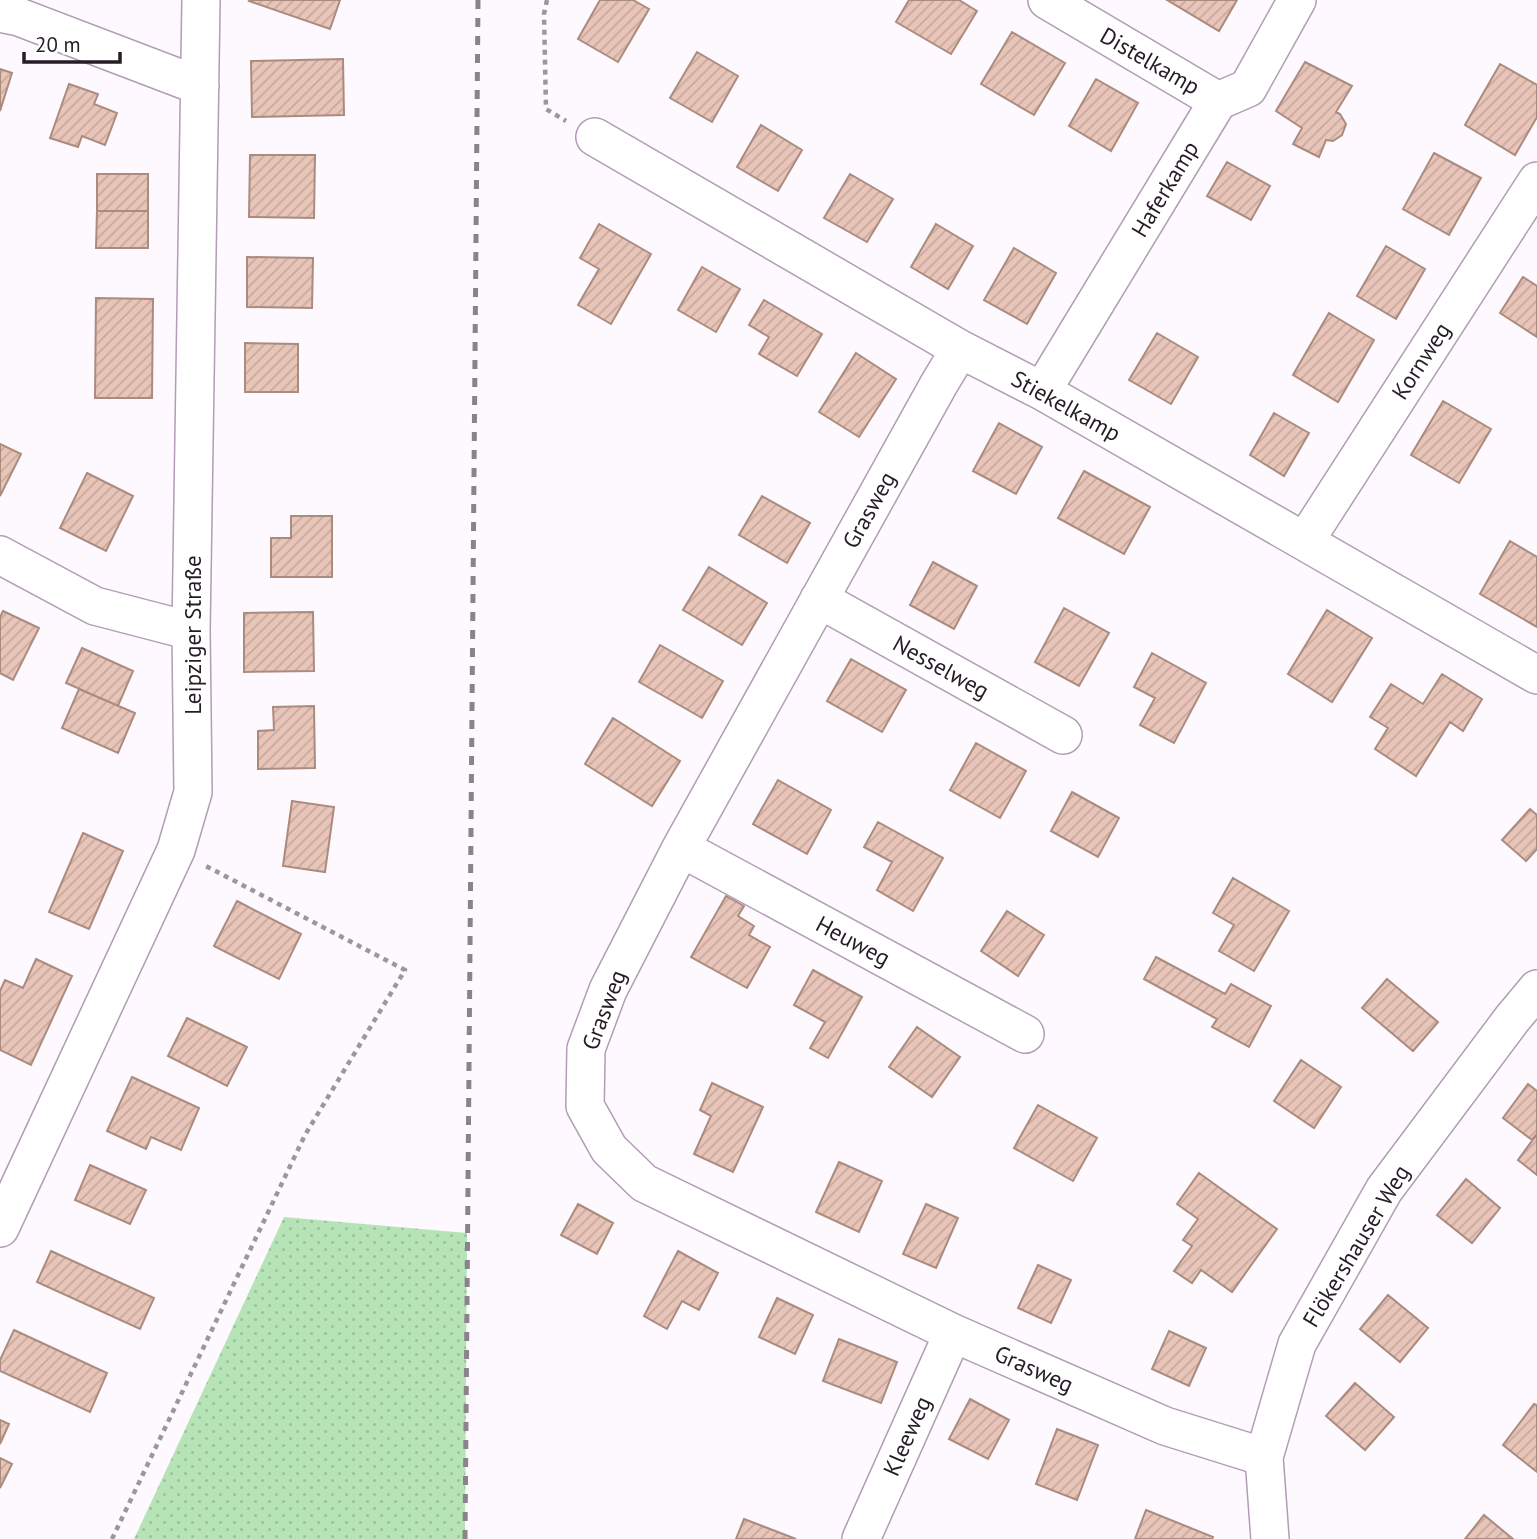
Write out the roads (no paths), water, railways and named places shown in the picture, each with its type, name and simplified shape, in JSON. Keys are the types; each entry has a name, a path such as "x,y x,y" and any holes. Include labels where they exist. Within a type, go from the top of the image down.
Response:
{"street":[{"name":"Leipziger Straße","path":"0,1228 176,850 193,792 191,631 201,0"},
{"name":"Distelkamp","path":"1046,0 1218,101"},
{"path":"1218,101 1248,88 1297,0"},
{"path":"0,13 19,17 200,86"},
{"name":"Haferkamp","path":"1042,391 1218,101"},
{"name":"Stiekelkamp","path":"595,137 960,349 1042,391 1537,675"},
{"name":"Kornweg","path":"1305,541 1526,222 1537,181"},
{"name":"Grasweg","path":"960,349 681,848 608,990 586,1049 585,1106 609,1149 644,1183 953,1333 1165,1426 1264,1457"},
{"path":"0,555 95,606 191,631"},
{"name":"Nesselweg","path":"819,600 1063,735"},
{"name":"Heuweg","path":"681,848 1025,1034"},
{"name":"Flökershauser Weg","path":"1270,1539 1264,1457 1297,1344 1384,1190 1525,1029 1537,989"},
{"name":"Kleeweg","path":"862,1539 953,1333"}],"railway":[{"path":"465,1539 478,0"}]}
